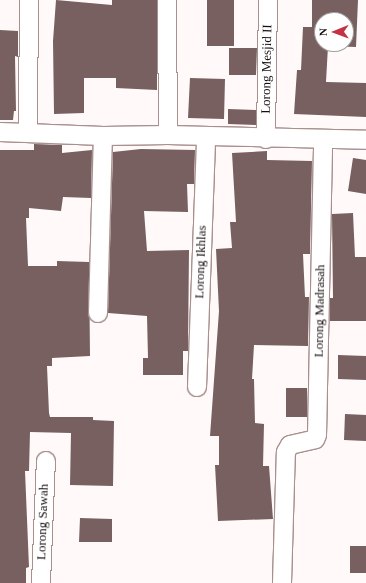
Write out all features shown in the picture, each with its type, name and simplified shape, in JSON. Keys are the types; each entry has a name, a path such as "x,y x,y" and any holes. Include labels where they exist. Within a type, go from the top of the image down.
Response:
{"street":[{"path":"28,132 29,0"},
{"path":"167,0 168,135"},
{"name":"Lorong Mesjid II","path":"266,139 268,0"},
{"path":"0,132 103,136 168,135 206,138 366,140"},
{"path":"98,313 103,136"},
{"name":"Lorong Ikhlas","path":"197,387 206,138"},
{"name":"Lorong Madrasah","path":"282,583 284,460 290,445 316,439 317,435 323,140"},
{"name":"Lorong Sawah","path":"40,583 46,461"}],"building":[{"path":"56,0 112,5 112,0 157,0 157,90 116,88 116,78 84,78 84,113 54,114 53,41"},
{"path":"207,0 234,0 234,46 207,46"},
{"path":"312,0 358,0 356,47 354,47 354,12 314,12 314,52 328,52 326,82 366,83 366,117 294,114 297,70 301,70 303,27 312,27"},
{"path":"0,30 18,31 18,57 15,56 16,111 14,111 13,120 0,120"},
{"path":"229,48 257,48 256,75 229,75"},
{"path":"190,78 225,79 224,119 188,118"},
{"path":"228,109 256,110 256,125 228,124"},
{"path":"34,144 62,145 62,153 92,150 91,198 63,197 61,211 29,208 29,218 26,218 28,266 57,266 57,261 89,262 90,356 52,358 52,366 47,366 49,413 50,417 93,417 93,420 114,421 113,486 70,485 71,433 30,432 29,471 25,471 29,567 26,568 26,583 0,583 0,150 34,150"},
{"path":"141,149 195,150 194,184 187,184 188,212 144,211 147,251 189,250 188,351 183,351 183,375 143,375 143,358 148,358 147,316 108,313 113,152"},
{"path":"267,151 267,160 312,161 310,254 303,254 305,297 309,297 308,346 254,345 252,379 254,379 255,423 264,424 263,466 269,466 273,519 218,521 215,465 219,465 219,436 210,436 219,311 216,249 232,248 230,222 236,222 232,153"},
{"path":"353,158 366,160 366,194 348,191"},
{"path":"353,213 355,257 366,257 366,321 330,321 330,298 333,298 332,214"},
{"path":"338,355 366,356 366,380 338,379"},
{"path":"286,388 307,388 307,417 286,417"},
{"path":"345,414 366,415 366,441 344,440"},
{"path":"80,518 112,519 112,542 79,542"},
{"path":"350,546 366,546 366,573 350,573"}]}
